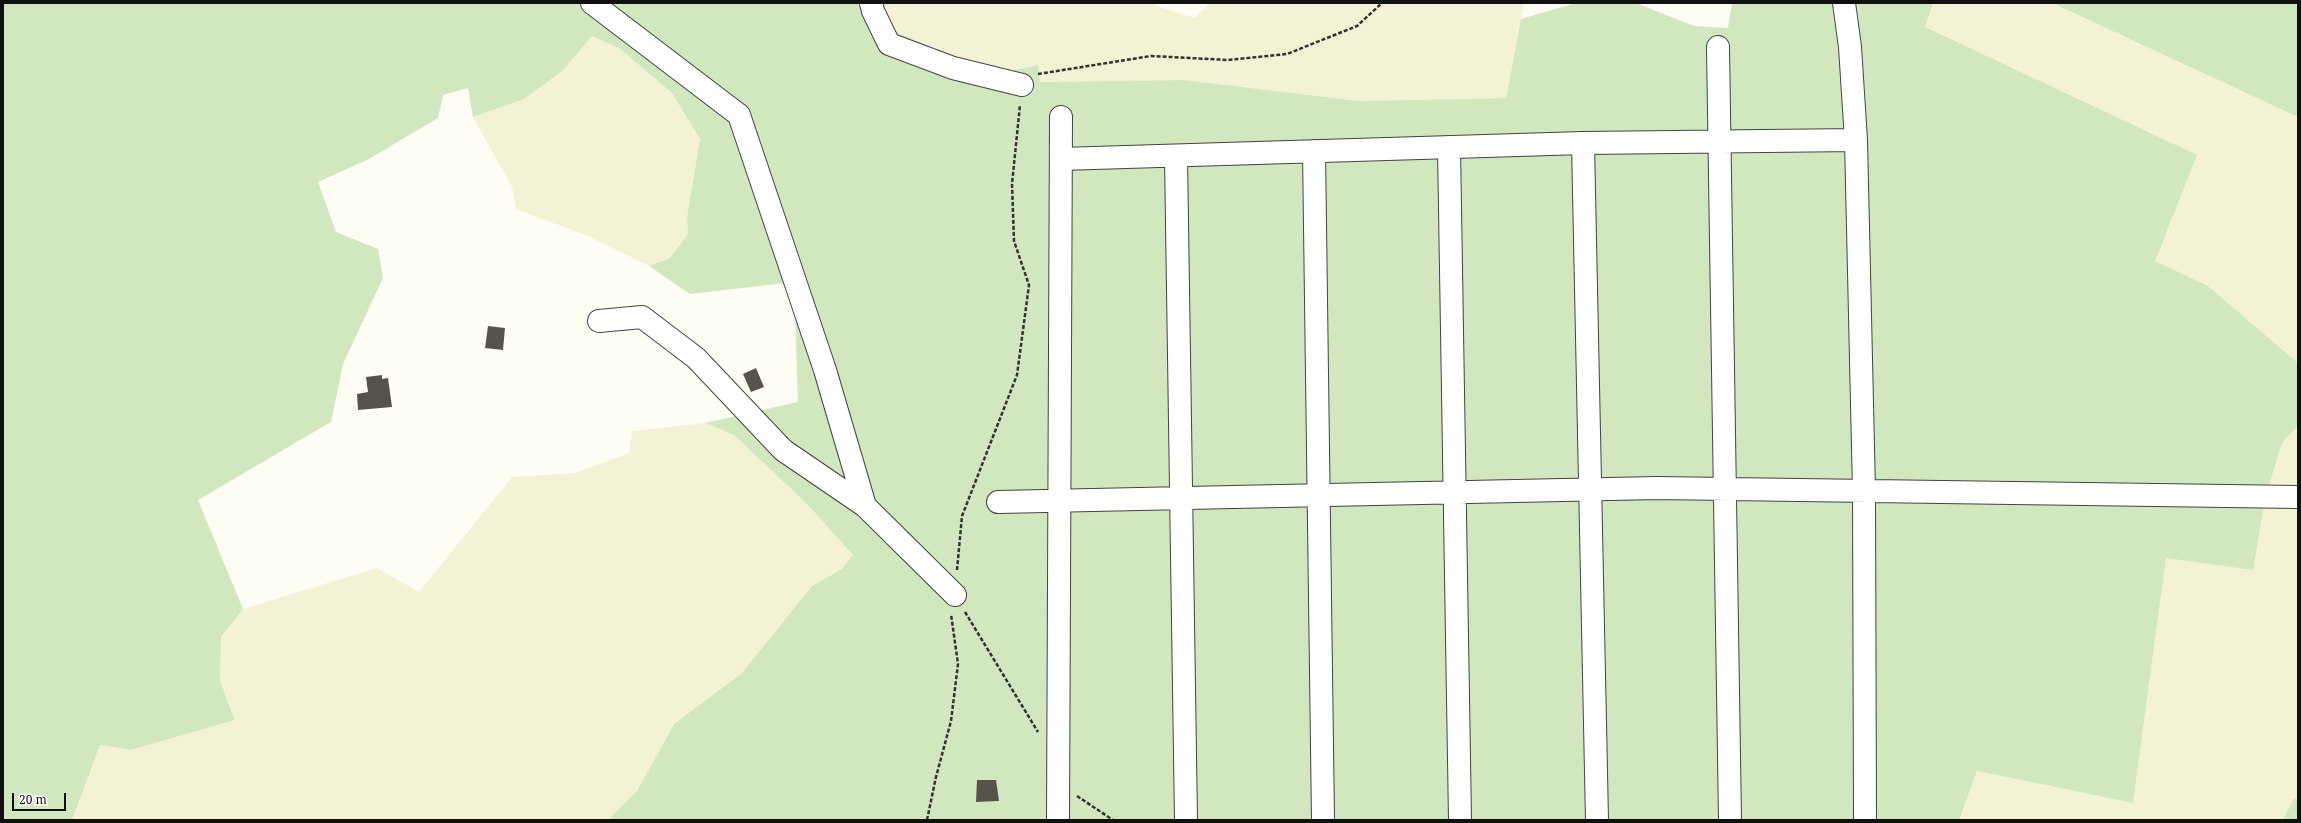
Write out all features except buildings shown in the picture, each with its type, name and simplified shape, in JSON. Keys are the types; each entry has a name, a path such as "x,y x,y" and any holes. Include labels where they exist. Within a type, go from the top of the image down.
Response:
{"street":[{"path":"592,3 739,114 825,370 865,506"},
{"path":"871,3 873,11 889,44 953,68 1022,85"},
{"path":"1844,3 1850,47 1856,140 1864,491 1864,820"},
{"path":"1718,47 1730,820"},
{"path":"1058,820 1061,117"},
{"path":"1061,159 1583,143 1856,140"},
{"path":"1583,143 1597,820"},
{"path":"1449,147 1460,820"},
{"path":"1314,151 1323,820"},
{"path":"1176,156 1186,820"},
{"path":"599,321 642,317 696,358 783,450 865,506 954,595"},
{"path":"998,502 1455,492 1725,489 2298,497"}],"path":[{"path":"954,595 1041,737"},
{"path":"1073,790 1077,796 1113,820"}],"green space":[{"path":"3,3 885,3 888,28 960,60 970,60 1006,72 1038,65 1040,82 1184,80 1359,101 1506,98 1521,19 1576,3 1636,3 1694,26 1728,28 1732,3 1933,3 1925,27 2197,155 2155,261 2208,286 2298,363 2298,426 2282,443 2265,499 2253,570 2166,558 2133,803 1977,771 1959,820 608,820 637,791 674,724 741,674 812,586 842,569 853,555 806,503 734,435 705,423 798,402 794,282 690,294 649,266 670,258 688,234 687,217 700,139 672,93 619,48 592,36 562,71 524,99 473,117 468,88 443,95 438,118 369,159 318,182 336,232 378,249 383,278 343,364 331,422 198,500 243,609 221,637 220,681 235,720 131,750 100,745 72,820 3,820"},
{"path":"885,3 1155,3 1156,6 1195,18 1210,3 1524,3 1506,98 1359,101 1184,80 1040,82 960,60 888,28"},
{"path":"1933,3 2052,3 2298,117 2298,363 2208,286 2154,261 1925,27"},
{"path":"2052,3 2298,3 2298,117"},
{"path":"592,36 619,48 672,93 700,139 687,217 688,234 670,258 649,266 588,236 516,209 512,187 473,117 524,99 562,71"},
{"path":"705,423 734,435 806,503 853,555 842,569 812,586 741,674 674,724 637,791 608,820 72,820 100,745 131,750 235,720 220,681 221,637 243,609 377,568 419,592 512,477 575,473 629,453 632,431"},
{"path":"2298,426 2298,800 2294,798 2283,820 1959,820 1977,771 2133,803 2166,557 2265,499 2282,443"},
{"path":"2294,798 2298,800 2298,820 2283,820"}]}
